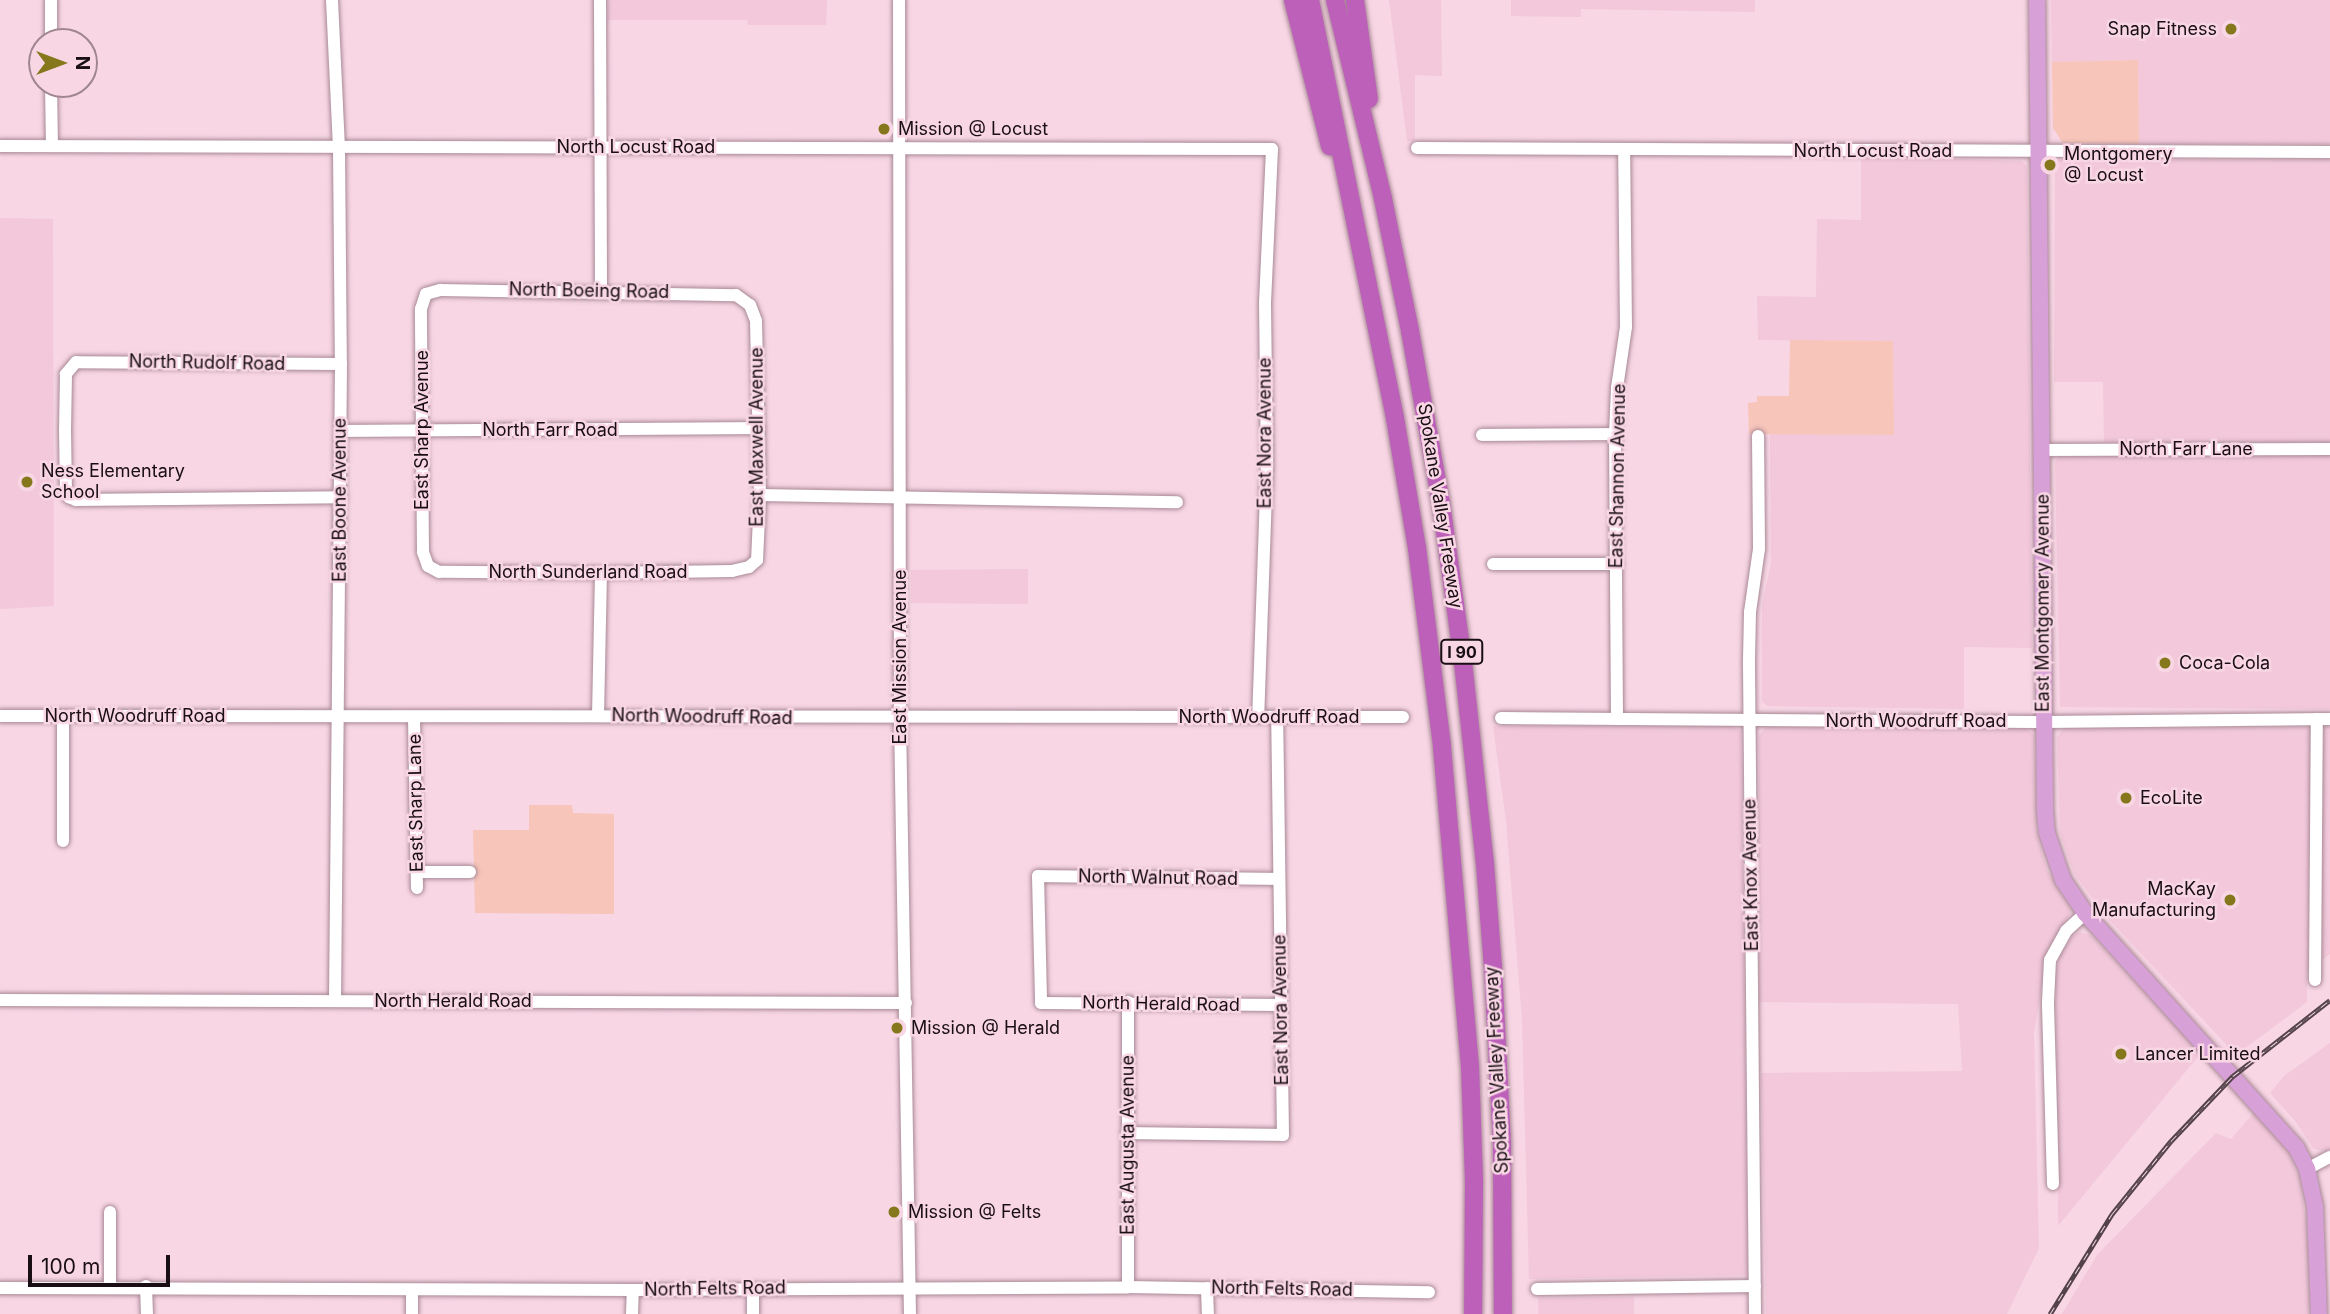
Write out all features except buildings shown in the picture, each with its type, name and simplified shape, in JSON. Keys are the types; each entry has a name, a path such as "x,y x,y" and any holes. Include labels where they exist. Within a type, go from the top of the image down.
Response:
{"highway":[{"path":"1293,0 1321,119 1353,211"},
{"name":"Spokane Valley Freeway","path":"1310,0 1399,444 1417,548 1442,747 1470,1066 1474,1183 1473,1314"},
{"name":"Spokane Valley Freeway","path":"1335,0 1383,199 1441,503 1469,707 1485,864 1499,1066 1503,1314"},
{"path":"1355,0 1383,199"}],"main road":[{"name":"East Montgomery Avenue","path":"2037,0 2047,833 2063,880 2085,913 2284,1132 2307,1169"},
{"path":"2307,1169 2316,1214 2319,1314"}],"street":[{"path":"51,0 51,28"},
{"name":"East Boone Avenue","path":"332,0 339,148 341,364 335,1001"},
{"path":"600,0 601,290"},
{"name":"East Mission Avenue","path":"899,0 900,718 910,1314"},
{"path":"51,98 52,146"},
{"name":"North Locust Road","path":"0,146 1272,149"},
{"name":"North Locust Road","path":"1417,148 2330,152"},
{"name":"East Nora Avenue","path":"1258,716 1267,464 1265,303 1272,149"},
{"name":"East Shannon Avenue","path":"1618,719 1615,434 1616,397 1626,327 1624,150"},
{"name":"North Boeing Road","path":"426,294 440,289 601,290 736,295 750,305"},
{"name":"East Sharp Avenue","path":"426,294 421,309 421,430 423,552 428,566"},
{"name":"East Maxwell Avenue","path":"749,568 757,560 760,495 756,321 750,305"},
{"name":"North Rudolf Road","path":"341,364 73,363 66,374 66,490 69,497 78,500 341,497"},
{"name":"North Farr Road","path":"341,430 759,428"},
{"path":"1482,435 1615,434"},
{"name":"East Knox Avenue","path":"1755,1314 1749,721 1750,612 1759,549 1758,436"},
{"name":"North Farr Lane","path":"2042,450 2330,449"},
{"path":"760,495 1177,502"},
{"path":"1493,564 1617,564"},
{"name":"North Sunderland Road","path":"428,566 439,572 601,573 732,571 749,568"},
{"path":"598,716 601,573"},
{"name":"North Woodruff Road","path":"0,716 1403,717"},
{"path":"62,716 64,841"},
{"name":"East Sharp Lane","path":"414,717 417,888"},
{"name":"East Nora Avenue","path":"1127,1133 1283,1135 1277,718"},
{"name":"North Woodruff Road","path":"1501,718 2044,722 2323,719"},
{"path":"2315,980 2323,719"},
{"path":"417,872 470,872"},
{"name":"North Walnut Road","path":"1041,1003 1038,876 1278,879"},
{"path":"2053,1184 2048,1002 2050,960 2066,931 2085,913"},
{"name":"North Herald Road","path":"0,1000 906,1003"},
{"name":"East Augusta Avenue","path":"1128,1002 1128,1287"},
{"name":"North Herald Road","path":"1041,1003 1281,1005"},
{"path":"2307,1169 2330,1157"},
{"path":"110,1212 110,1288"},
{"path":"146,1286 147,1314"},
{"name":"North Felts Road","path":"0,1288 146,1286 633,1290 1128,1287 1429,1292"},
{"path":"1537,1289 1755,1286"},
{"path":"1208,1288 1208,1314"},
{"path":"753,1289 753,1314"},
{"path":"412,1290 412,1314"},
{"path":"632,1314 633,1290"}],"shaded area":[{"path":"608,0 827,0 826,25 748,25 747,20 608,20"},
{"path":"1389,0 1441,0 1442,76 1415,75 1415,141 1407,141"},
{"path":"1511,0 1755,0 1755,12 1581,9 1581,17 1511,16"},
{"path":"2051,0 2330,0 2330,144 2139,144 2138,60 2052,62"},
{"path":"2138,60 2139,144 2063,143 2053,128 2052,62"},
{"path":"1861,156 2022,161 2027,167 2032,648 1964,647 1964,709 1767,706 1762,701 1762,605 1771,563 1770,434 1894,435 1893,341 1758,340 1757,296 1816,297 1817,219 1861,220"},
{"path":"2330,159 2330,442 2104,442 2103,382 2054,382 2055,160"},
{"name":"Ness Elementary School","path":"0,218 53,219 54,606 0,609"},
{"path":"1790,340 1893,341 1894,435 1749,434 1748,403 1757,402 1757,396 1789,396"},
{"path":"2061,453 2330,453 2330,709 2060,707 2055,462"},
{"path":"1028,569 1028,604 911,603 911,570"},
{"path":"1493,726 1732,726 1741,731 1748,1275 1529,1279 1522,1019 1506,821"},
{"path":"1766,727 2026,728 2034,735 2037,834 2047,870 2072,910 2047,952 2034,1033 2039,1248 2007,1314 1766,1314 1761,1073 1962,1071 1958,1004 1759,1002 1759,736"},
{"path":"2330,727 2330,954 2307,970 2307,1002 2236,1055 2104,914 2074,873 2060,833 2057,737 2064,728"},
{"path":"529,805 572,805 573,813 614,814 614,914 475,913 473,830 529,830"},
{"path":"2079,932 2092,936 2201,1053 2058,1226 2056,970 2060,955 2072,937"},
{"path":"2330,1043 2328,1152 2314,1149 2296,1122 2270,1093 2284,1076"},
{"path":"2255,1111 2288,1152 2300,1178 2307,1231 2309,1314 2062,1314 2097,1255 2216,1133 2231,1139"},
{"path":"1634,1297 1634,1314 1538,1314 1538,1298"}],"railway":[{"path":"2050,1314 2112,1214 2171,1141 2233,1076 2330,1000"}],"place":[{"name":"Snap Fitness","path":"2231,29"},
{"name":"Mission @ Locust","path":"884,129"},
{"name":"Montgomery @ Locust","path":"2050,165"},
{"name":"Ness Elementary School","path":"27,482"},
{"name":"Coca-Cola","path":"2165,663"},
{"name":"EcoLite","path":"2126,798"},
{"name":"MacKay Manufacturing","path":"2230,900"},
{"name":"Mission @ Herald","path":"897,1028"},
{"name":"Lancer Limited","path":"2121,1054"},
{"name":"Mission @ Felts","path":"894,1212"}]}
